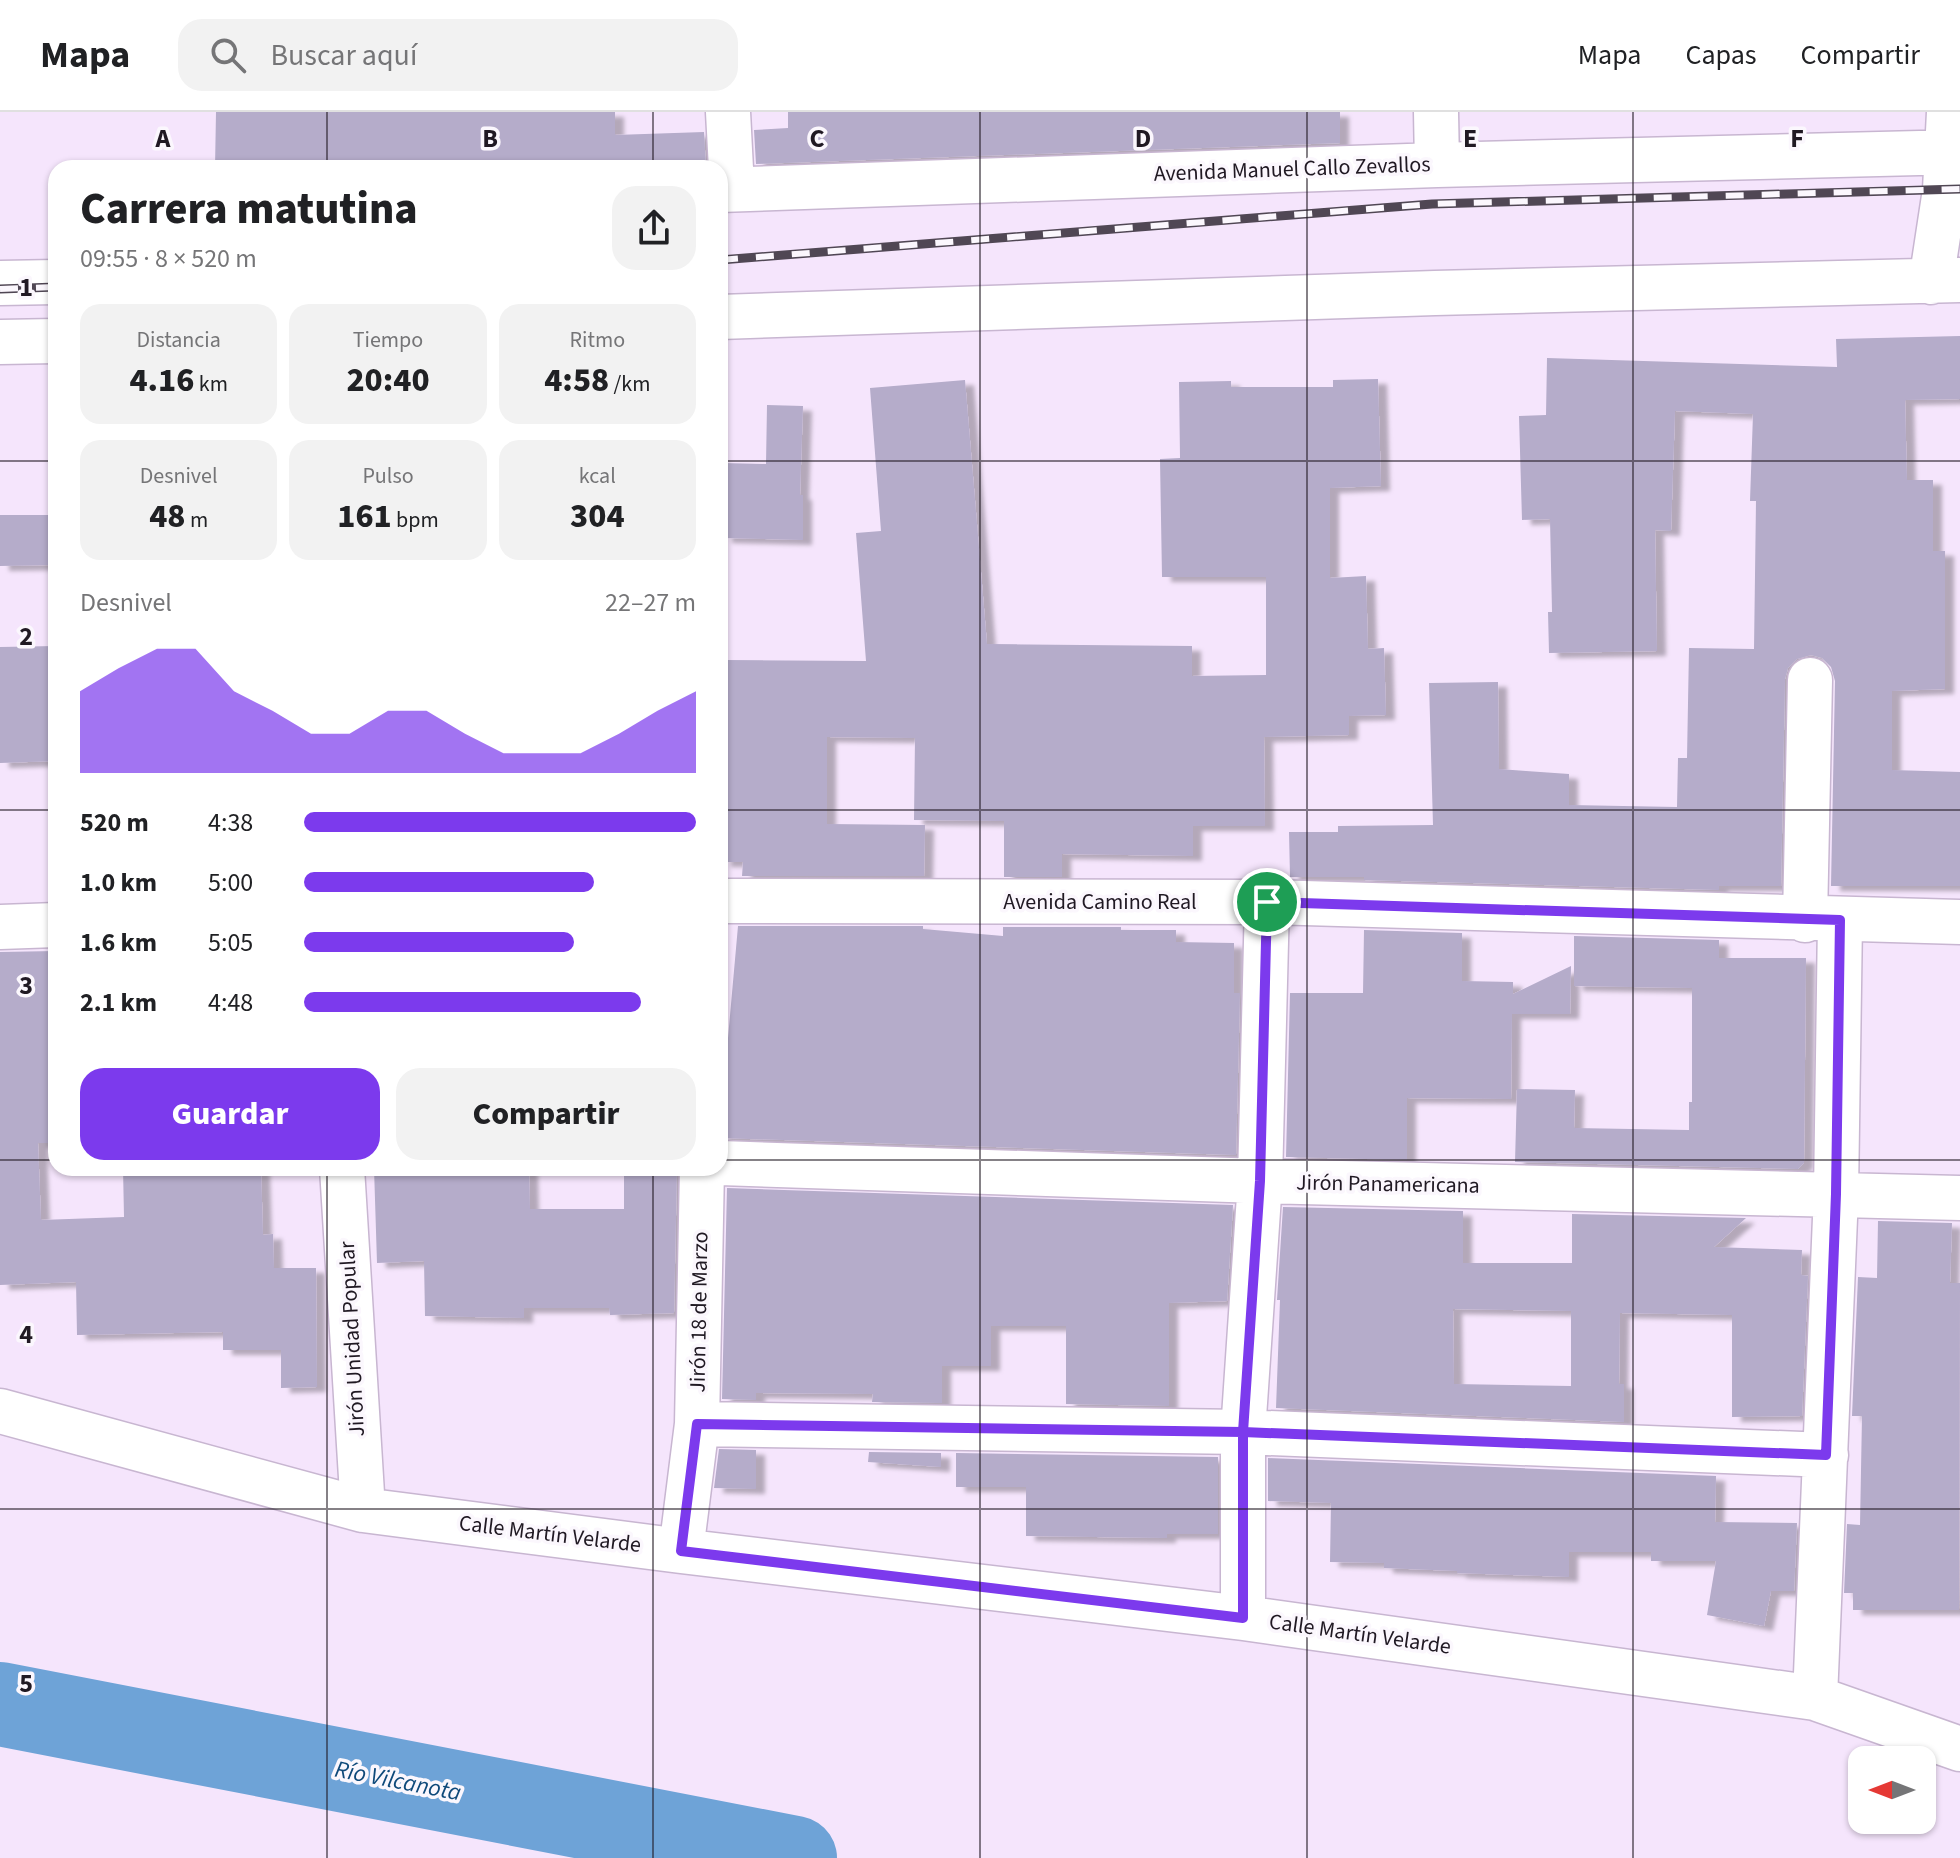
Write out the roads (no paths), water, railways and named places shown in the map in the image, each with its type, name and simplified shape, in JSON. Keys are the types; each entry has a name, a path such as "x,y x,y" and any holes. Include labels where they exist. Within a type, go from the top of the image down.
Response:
{"street":[{"path":"727,160 728,112"},
{"path":"1436,112 1437,165"},
{"path":"728,317 1435,293 1946,281 1945,190 1952,139"},
{"name":"Avenida Manuel Callo Zevallos","path":"728,189 1437,165 1952,139"},
{"path":"0,283 48,282"},
{"path":"0,342 48,341"},
{"path":"1810,680 1836,1194 1815,1698"},
{"name":"Avenida Camino Real","path":"728,901 1267,902 1960,922"},
{"path":"1243,1618 1243,1432 1260,1181 1267,902"},
{"path":"0,927 48,925"},
{"name":"Jirón Panamericana","path":"728,1163 1260,1181 1960,1198"},
{"name":"Jirón Unidad Popular","path":"342,1176 363,1510"},
{"name":"Jirón 18 de Marzo","path":"681,1551 697,1424 702,1176"},
{"name":"Calle Martín Velarde","path":"0,1411 363,1510 1243,1618 1815,1698 1960,1749"},
{"path":"697,1424 1243,1432 1826,1455"}],"waterway":[{"name":"Río Vilcanota","path":"0,1704 795,1858"}],"railway":[{"path":"728,259 1432,204 1960,189"},
{"path":"0,289 48,287"}]}
